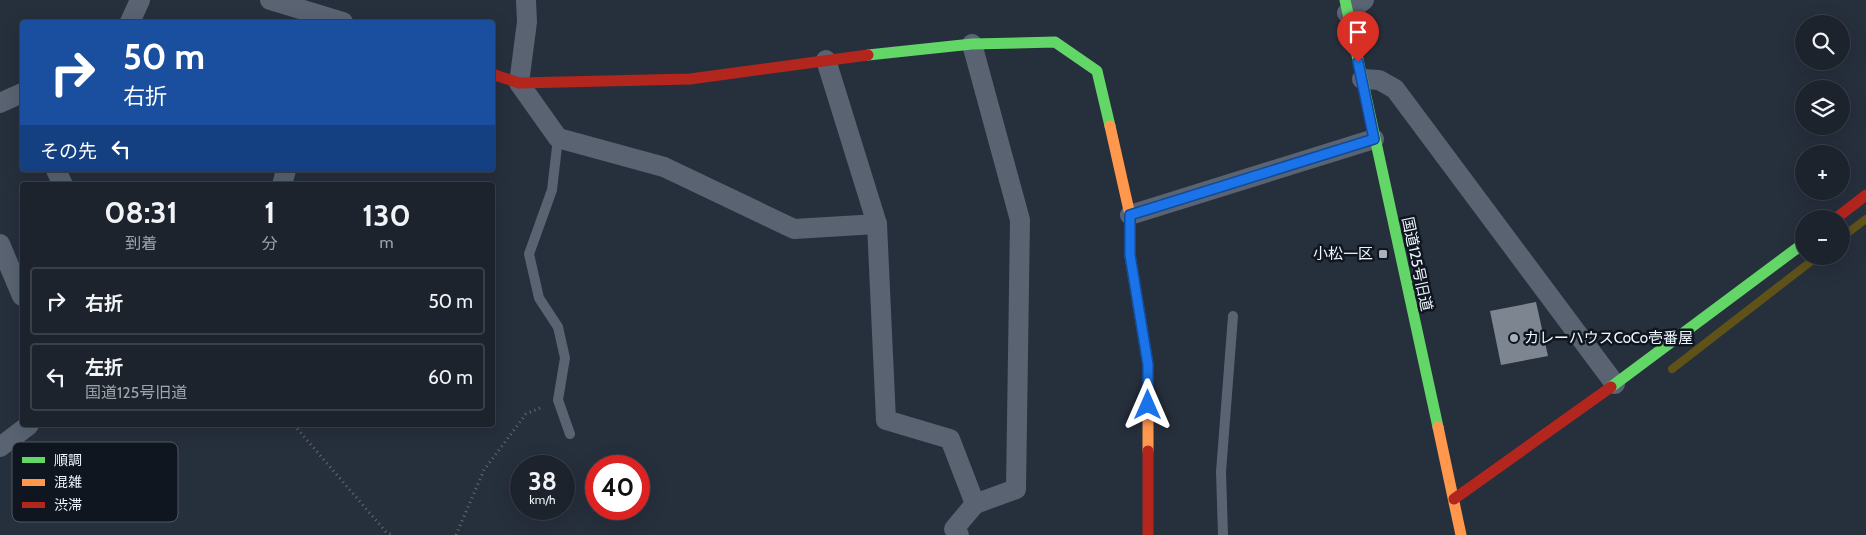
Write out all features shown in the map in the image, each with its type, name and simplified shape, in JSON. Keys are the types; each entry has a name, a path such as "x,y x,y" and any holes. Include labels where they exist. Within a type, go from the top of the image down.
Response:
{"street":[{"path":"131,20 140,0"},
{"path":"270,0 323,19"},
{"path":"526,0 527,22 520,83 558,138 664,166 794,229 877,224"},
{"path":"1346,6 1364,0"},
{"name":"国道125号旧道","path":"1346,6 1454,500 1456,532"},
{"path":"495,75 520,83 690,79 826,60 972,44 1055,42 1097,71 1130,215 1130,255 1148,365 1148,535"},
{"path":"959,535 954,529 975,504 1016,489 1020,220 972,44"},
{"path":"826,60 877,224 886,420 950,439 975,504"},
{"path":"1362,79 1379,80 1395,88 1615,384"},
{"path":"0,103 20,96"},
{"path":"1130,215 1374,139"},
{"path":"1846,210 1866,194"},
{"path":"0,244 20,291"},
{"path":"1454,500 1615,384 1795,250"},
{"path":"0,447 26,427"}],"lane":[{"path":"558,138 552,190 529,254 539,298 558,327 566,358 558,400 570,434"},
{"path":"1223,535 1221,472 1233,316"}],"path":[{"path":"456,535 484,470 526,414 558,400"},
{"path":"296,427 386,532 392,535"}],"building":[{"path":"1536,302 1548,356 1501,365 1490,311"}],"waterway":[{"path":"1850,231 1866,219"},
{"path":"1672,369 1806,265"}],"traffic: fast":[{"path":"1345,0 1438,427"},
{"path":"868,55 972,44 1055,42 1097,71 1110,126"},
{"path":"1611,387 1795,250"}],"traffic: slow":[{"path":"1110,126 1130,215 1130,255 1148,365 1148,451"},
{"path":"1438,427 1461,535"}],"traffic: jam":[{"path":"495,75 519,83 690,79 868,55"},
{"path":"1847,210 1866,195"},
{"path":"1454,499 1611,387"},
{"path":"1148,451 1148,535"}],"place":[{"name":"小松一区","path":"1383,254"},
{"name":"カレーハウスCoCo壱番屋","path":"1514,338"}],"route":[{"path":"1148,405 1148,365 1130,255 1130,215 1374,139 1358,62"}]}
